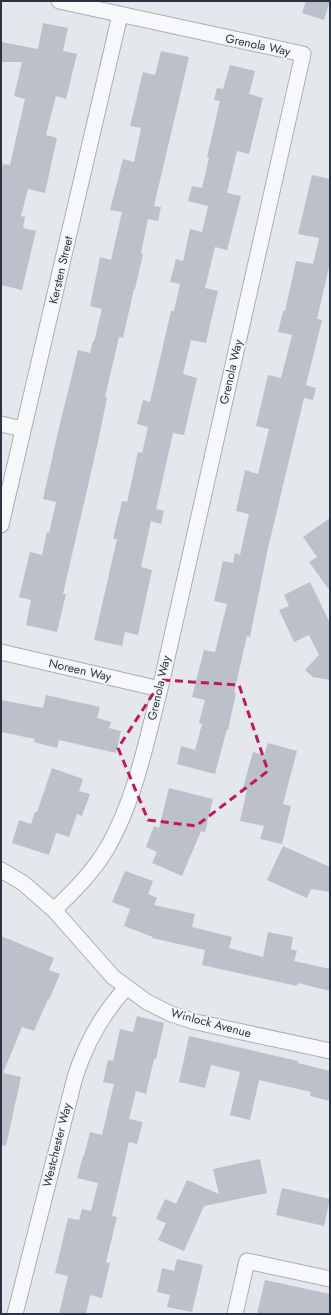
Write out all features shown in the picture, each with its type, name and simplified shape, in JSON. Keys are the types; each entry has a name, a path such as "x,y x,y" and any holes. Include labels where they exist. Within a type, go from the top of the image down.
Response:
{"street":[{"name":"Grenola Way","path":"54,910 80,884 109,846 132,793 160,689 303,54 59,1"},
{"name":"Kersten Street","path":"1,525 120,15"},
{"path":"1,424 23,429"},
{"name":"Noreen Way","path":"1,652 160,689"},
{"name":"Winlock Avenue","path":"1,870 23,883 54,910 113,977 147,1002 171,1014 196,1022 330,1051"},
{"name":"Westchester Way","path":"15,1314 75,1076 82,1054 93,1032 112,1003 126,988"},
{"path":"235,1314 247,1261 330,1279"}],"highlighted area":[{"path":"162,680 239,685 268,771 196,826 148,820 118,748"}],"building":[{"path":"306,1 330,1 324,20 302,13"},
{"path":"43,23 68,28 63,51 77,54 66,99 56,96 46,135 57,138 45,193 28,189 21,216 25,217 23,228 36,231 22,290 1,285 1,174 3,164 10,165 25,99 14,96 22,62 1,62 1,42 38,49"},
{"path":"161,51 189,57 154,206 161,207 158,221 148,219 141,253 143,254 123,338 119,337 105,397 107,398 98,442 63,594 66,594 57,632 26,625 31,600 19,597 30,552 42,555 47,532 49,533 56,502 43,499 58,432 78,350 90,353 102,309 90,306 100,257 111,260 122,212 110,210 123,159 134,162 141,128 130,126 143,72 155,75"},
{"path":"230,65 255,71 249,94 263,98 249,154 237,151 227,193 241,196 227,250 215,247 205,288 218,291 206,343 191,340 183,374 197,378 184,435 173,433 156,509 164,511 161,524 151,521 141,567 152,570 138,635 125,632 122,646 94,640 117,539 113,539 122,501 127,502 138,452 142,453 148,427 137,424 143,400 150,402 171,311 174,311 180,284 170,282 176,259 183,261 190,229 202,232 208,206 188,201 192,186 202,188 209,158 207,157 220,101 214,100 217,88 223,89"},
{"path":"312,175 330,179 330,263 317,319 322,320 306,385 316,388 313,400 304,398 268,548 250,637 247,636 234,693 236,693 228,730 227,729 215,774 177,764 181,746 195,750 202,724 199,723 205,700 192,697 204,650 215,652 227,604 214,601 223,561 233,563 235,553 240,555 249,514 236,511 245,470 258,474 269,429 256,426 268,375 281,378 292,335 278,332 283,311 285,311 296,261 313,264 319,238 298,234"},
{"path":"330,518 330,591 309,562 317,557 303,537"},
{"path":"310,582 330,623 330,680 313,677 305,670 319,655 309,635 294,642 279,610 289,606 284,595"},
{"path":"46,695 100,707 97,718 111,722 109,728 121,731 116,753 59,740 57,748 34,742 35,739 1,732 1,700 43,708"},
{"path":"268,743 297,751 283,804 291,806 282,844 260,839 264,826 240,821 247,789 243,788 253,752 264,755"},
{"path":"52,768 83,779 79,791 90,794 82,816 77,814 69,837 56,833 49,855 12,843 19,820 31,824 35,812 37,812"},
{"path":"169,788 213,799 205,832 201,831 182,876 152,863 157,852 146,847 154,826 159,828"},
{"path":"283,846 330,867 330,892 311,889 307,898 267,880"},
{"path":"125,871 153,881 148,894 157,898 154,905 195,914 192,927 232,937 229,948 263,957 268,932 293,937 291,949 297,951 294,961 330,969 330,991 298,983 297,986 202,965 205,950 152,938 153,937 124,926 130,909 112,902"},
{"path":"1,936 54,958 49,970 60,974 34,1031 22,1027 3,1073 21,1077 6,1146 1,1145"},
{"path":"137,1016 164,1023 146,1094 136,1091 129,1119 143,1122 137,1144 129,1142 112,1216 117,1217 106,1262 110,1263 102,1298 90,1295 86,1314 59,1314 68,1276 55,1273 68,1218 79,1220 82,1209 91,1211 98,1183 77,1178 90,1132 102,1135 114,1084 103,1082 108,1060 113,1061 120,1029 133,1032"},
{"path":"189,1036 298,1061 298,1063 330,1071 330,1101 310,1096 311,1092 259,1080 250,1120 230,1115 240,1072 211,1065 205,1088 179,1082"},
{"path":"260,1159 267,1193 204,1206 184,1251 158,1240 166,1223 156,1219 165,1199 176,1204 187,1180 219,1194 213,1169"},
{"path":"282,1188 330,1199 324,1226 276,1215"},
{"path":"177,1259 203,1265 192,1312 167,1307 170,1295 157,1292 162,1268 174,1271"},
{"path":"265,1280 330,1294 330,1314 257,1314"}]}
